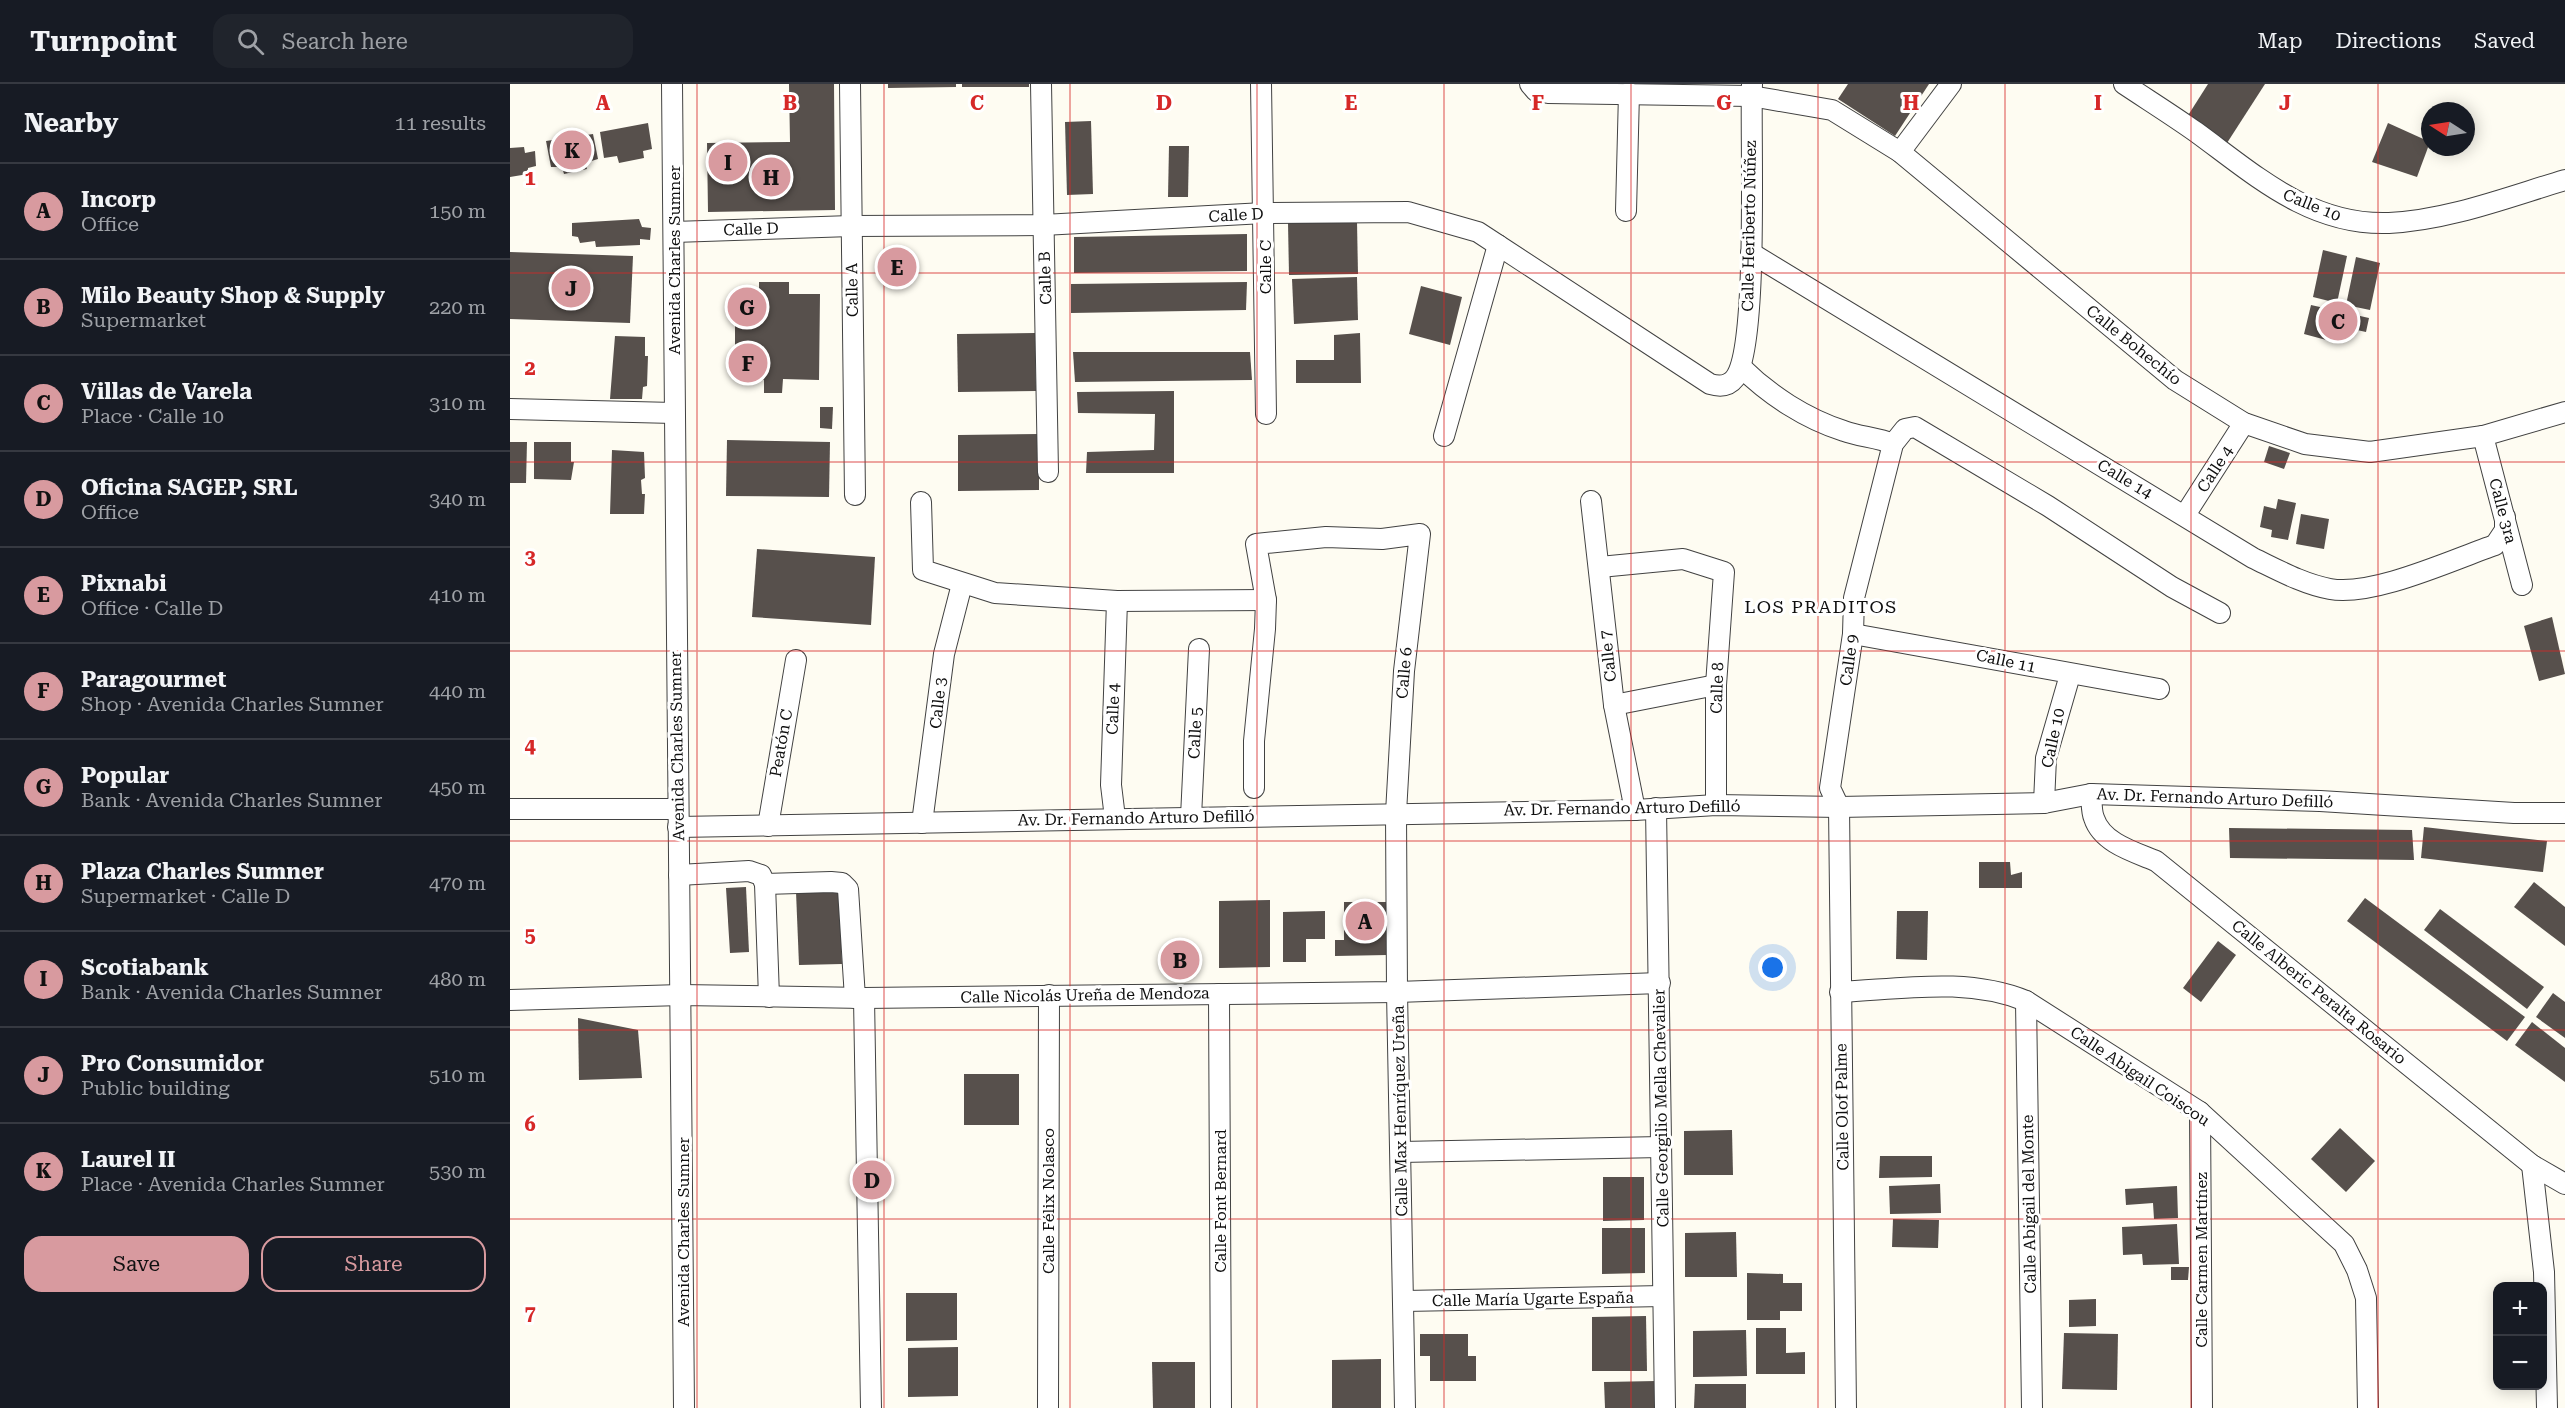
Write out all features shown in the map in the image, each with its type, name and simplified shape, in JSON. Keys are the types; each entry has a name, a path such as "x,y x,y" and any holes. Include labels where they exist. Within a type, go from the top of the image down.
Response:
{"street":[{"name":"Avenida Charles Sumner","path":"672,84 684,1408"},
{"name":"Calle A","path":"850,84 855,495"},
{"name":"Calle B","path":"1041,84 1048,472"},
{"name":"Calle C","path":"1261,84 1266,414"},
{"name":"Calle Bohechío","path":"1530,84 1536,91 1548,93 1752,90 1832,110 1900,152 2175,380 2244,423 2305,444 2370,452 2482,436 2565,412"},
{"path":"1900,152 1951,84"},
{"name":"Calle 10","path":"2124,84 2195,132 2264,184 2316,210 2351,221 2387,223 2463,211 2565,180"},
{"name":"Calle Heriberto Núñez","path":"1741,367 1746,347 1750,253 1752,90"},
{"path":"1626,212 1629,93"},
{"name":"Calle D","path":"674,232 851,226 1043,225 1264,213 1408,212 1478,232 1710,384 1726,385 1734,380 1741,367"},
{"path":"1444,436 1498,245"},
{"name":"Calle 14","path":"1750,253 2253,558 2288,576 2333,590 2390,582 2495,545 2505,530 2505,517"},
{"path":"1741,367 1768,392 1825,424 1846,432 1879,438 1893,444 1905,429 1915,427 2048,506 2172,587 2220,613"},
{"path":"510,409 674,413"},
{"name":"Calle 4","path":"2185,515 2244,423"},
{"name":"Calle 3ra","path":"2482,436 2522,585"},
{"name":"Calle 9","path":"1839,807 1831,794 1831,782 1853,634 1854,598 1893,444"},
{"name":"Calle 7","path":"1591,501 1614,705 1635,810"},
{"path":"921,502 923,570 962,584 994,593 1117,601 1266,600 1254,741 1254,788"},
{"name":"Calle 6","path":"1266,600 1256,544 1326,537 1382,539 1420,534 1404,671 1396,813"},
{"name":"Calle 8","path":"1600,567 1683,559 1724,572 1716,686 1716,805"},
{"name":"Calle 3","path":"922,823 944,654 962,584"},
{"name":"Calle 4","path":"1115,818 1111,785 1117,601"},
{"name":"Calle 11","path":"1853,634 2001,658 2070,675 2159,689"},
{"name":"Calle 5","path":"1191,817 1199,649"},
{"name":"Peatón C","path":"768,825 796,660"},
{"name":"Calle 10","path":"2043,803 2046,758 2070,675"},
{"path":"1614,705 1716,686"},
{"name":"Av. Dr. Fernando Arturo Defilló","path":"510,809 768,825 1635,810 1716,805 1839,807 2043,803 2091,794 2320,801 2514,813 2565,813"},
{"name":"Calle Alberic Peralta Rosario","path":"2091,794 2094,819 2103,834 2123,847 2156,861 2532,1165 2565,1184"},
{"name":"Calle Olof Palme","path":"1839,807 1846,1408"},
{"name":"Calle Georgilio Mella Chevalier","path":"1656,808 1665,1408"},
{"name":"Calle Max Henríquez Ureña","path":"1396,813 1397,992 1406,1408"},
{"path":"679,876 749,871 761,875 765,884 769,997"},
{"path":"765,884 831,882 842,883 848,889 859,998 871,1408"},
{"name":"Calle Nicolás Ureña de Mendoza","path":"510,1000 681,995 859,998 1397,992 1660,983"},
{"name":"Calle Abigail Coiscou","path":"1840,992 1964,986 2002,991 2026,1001 2200,1112 2344,1244 2357,1270 2366,1298 2368,1408"},
{"name":"Calle Font Bernard","path":"1219,994 1221,1408"},
{"name":"Calle Félix Nolasco","path":"1048,1408 1049,995"},
{"name":"Calle Abigail del Monte","path":"2026,1001 2032,1408"},
{"name":"Calle Carmen Martínez","path":"2200,1112 2202,1408"},
{"path":"1401,1152 1661,1147"},
{"path":"2532,1165 2544,1272 2546,1336"},
{"name":"Calle María Ugarte España","path":"1404,1301 1663,1296"},
{"path":"2547,1379 2565,1392"},
{"path":"2547,1390 2547,1408"}],"building":[{"path":"789,84 834,84 835,210 708,212 707,143 790,142"},
{"path":"888,84 956,84 956,87 888,88"},
{"path":"962,84 1029,84 1029,87 962,87"},
{"path":"1848,84 1929,84 1895,136 1838,99"},
{"path":"2208,84 2265,84 2227,143 2187,117"},
{"path":"1091,121 1093,194 1067,195 1065,122"},
{"path":"648,123 652,149 643,151 644,158 619,163 617,156 604,158 600,132"},
{"path":"2388,123 2421,138 2421,156 2425,156 2417,177 2372,162"},
{"path":"593,134 598,159 585,163 587,169 564,174 562,167 551,167 546,141"},
{"path":"1169,146 1189,146 1188,197 1168,197"},
{"path":"524,147 525,153 535,151 536,166 528,168 528,174 510,177 510,148"},
{"path":"639,219 642,227 651,228 650,240 640,239 640,245 596,247 595,241 580,243 578,237 572,236 572,223"},
{"path":"1357,222 1358,274 1289,275 1288,223"},
{"path":"1247,234 1247,271 1074,273 1074,237"},
{"path":"2323,250 2347,256 2337,303 2313,297"},
{"path":"510,252 633,256 630,323 510,319"},
{"path":"881,252 912,252 912,281 881,281"},
{"path":"2356,257 2380,263 2370,310 2346,305"},
{"path":"1357,277 1358,320 1294,324 1292,279"},
{"path":"759,282 789,282 789,294 820,294 819,380 783,379 782,393 764,393 764,380 743,380 744,348 735,348 735,321 742,320 742,292 759,292"},
{"path":"1247,282 1246,310 1071,313 1071,284"},
{"path":"1421,286 1462,297 1450,345 1409,334"},
{"path":"2311,305 2369,318 2366,332 2334,325 2330,341 2304,334"},
{"path":"1035,333 1036,391 958,392 957,334"},
{"path":"1360,333 1361,383 1296,383 1296,360 1334,360 1334,335"},
{"path":"615,336 645,337 645,356 648,356 647,386 643,387 642,399 610,399"},
{"path":"1073,352 1250,352 1252,380 1075,382"},
{"path":"1174,391 1174,473 1086,473 1087,452 1154,450 1155,414 1078,413 1077,392"},
{"path":"820,407 833,407 832,429 820,428"},
{"path":"1039,434 1039,490 958,491 958,435"},
{"path":"727,440 830,442 829,497 726,496"},
{"path":"510,442 527,442 526,483 510,483"},
{"path":"534,442 571,442 571,462 574,462 571,480 534,479"},
{"path":"2269,446 2290,453 2284,469 2264,462"},
{"path":"612,450 644,452 645,478 641,480 642,494 645,494 644,514 610,514"},
{"path":"2278,499 2296,503 2288,540 2271,537 2272,530 2260,527 2264,506 2276,509"},
{"path":"2301,514 2329,519 2324,549 2296,544"},
{"path":"757,549 875,557 871,625 752,617"},
{"path":"2552,617 2565,674 2539,681 2524,626"},
{"path":"2424,827 2547,841 2543,872 2421,858"},
{"path":"2229,828 2412,830 2414,860 2230,858"},
{"path":"1979,862 2010,862 2011,875 2022,872 2022,888 1979,888"},
{"path":"2534,882 2565,907 2565,946 2514,907"},
{"path":"746,887 749,952 730,953 726,888"},
{"path":"839,890 842,964 799,965 796,892"},
{"path":"2365,898 2525,1017 2507,1041 2347,921"},
{"path":"1270,900 1270,967 1219,968 1219,901"},
{"path":"1344,902 1387,902 1387,955 1335,956 1335,940 1344,940"},
{"path":"2440,909 2544,987 2527,1009 2424,930"},
{"path":"1325,911 1325,939 1306,939 1306,962 1283,962 1283,912"},
{"path":"1897,911 1928,911 1927,960 1896,959"},
{"path":"2218,941 2236,955 2201,1002 2183,988"},
{"path":"2553,993 2565,1002 2565,1038 2536,1017"},
{"path":"578,1018 638,1030 642,1078 579,1080"},
{"path":"2532,1022 2565,1048 2565,1082 2515,1045"},
{"path":"964,1074 1019,1074 1019,1125 964,1125"},
{"path":"2340,1128 2375,1161 2346,1192 2311,1159"},
{"path":"1732,1130 1733,1175 1684,1175 1684,1131"},
{"path":"1880,1156 1932,1156 1932,1177 1879,1178"},
{"path":"1603,1177 1644,1177 1644,1220 1603,1221"},
{"path":"1940,1184 1941,1213 1890,1214 1889,1186"},
{"path":"2177,1186 2178,1218 2154,1219 2153,1203 2126,1205 2125,1189"},
{"path":"1893,1219 1939,1220 1938,1248 1892,1247"},
{"path":"2177,1224 2179,1264 2143,1265 2142,1254 2123,1255 2122,1227"},
{"path":"1602,1228 1645,1228 1645,1273 1602,1274"},
{"path":"1736,1232 1737,1277 1685,1277 1685,1233"},
{"path":"2171,1267 2189,1267 2188,1280 2171,1280"},
{"path":"1747,1273 1783,1274 1783,1283 1802,1283 1802,1311 1780,1311 1780,1320 1747,1320"},
{"path":"906,1293 957,1293 957,1340 906,1341"},
{"path":"2096,1299 2096,1326 2069,1327 2069,1300"},
{"path":"1646,1316 1647,1371 1592,1371 1592,1317"},
{"path":"1756,1328 1786,1328 1786,1353 1805,1352 1805,1374 1756,1374"},
{"path":"1746,1330 1747,1376 1693,1377 1693,1331"},
{"path":"2064,1333 2118,1334 2117,1390 2062,1389"},
{"path":"1420,1334 1468,1334 1468,1356 1476,1356 1476,1381 1430,1381 1430,1356 1420,1356"},
{"path":"958,1347 958,1396 908,1397 908,1348"},
{"path":"1381,1359 1381,1408 1332,1408 1332,1360"},
{"path":"1152,1362 1195,1362 1195,1408 1153,1408"},
{"path":"1656,1381 1656,1408 1605,1408 1604,1382"},
{"path":"1695,1384 1746,1384 1746,1408 1694,1408"}],"place":[{"name":"Laurel II","path":"572,150"},
{"name":"Scotiabank","path":"728,162"},
{"name":"Plaza Charles Sumner","path":"771,177"},
{"name":"Pixnabi","path":"897,267"},
{"name":"Pro Consumidor","path":"571,288"},
{"name":"Popular","path":"747,307"},
{"name":"Villas de Varela","path":"2338,321"},
{"name":"Paragourmet","path":"748,363"},
{"name":"Incorp","path":"1365,921"},
{"name":"Milo Beauty Shop & Supply","path":"1180,960"},
{"name":"Oficina SAGEP, SRL","path":"872,1180"}],"district":[{"name":"LOS PRADITOS","path":"1821,606"}]}
